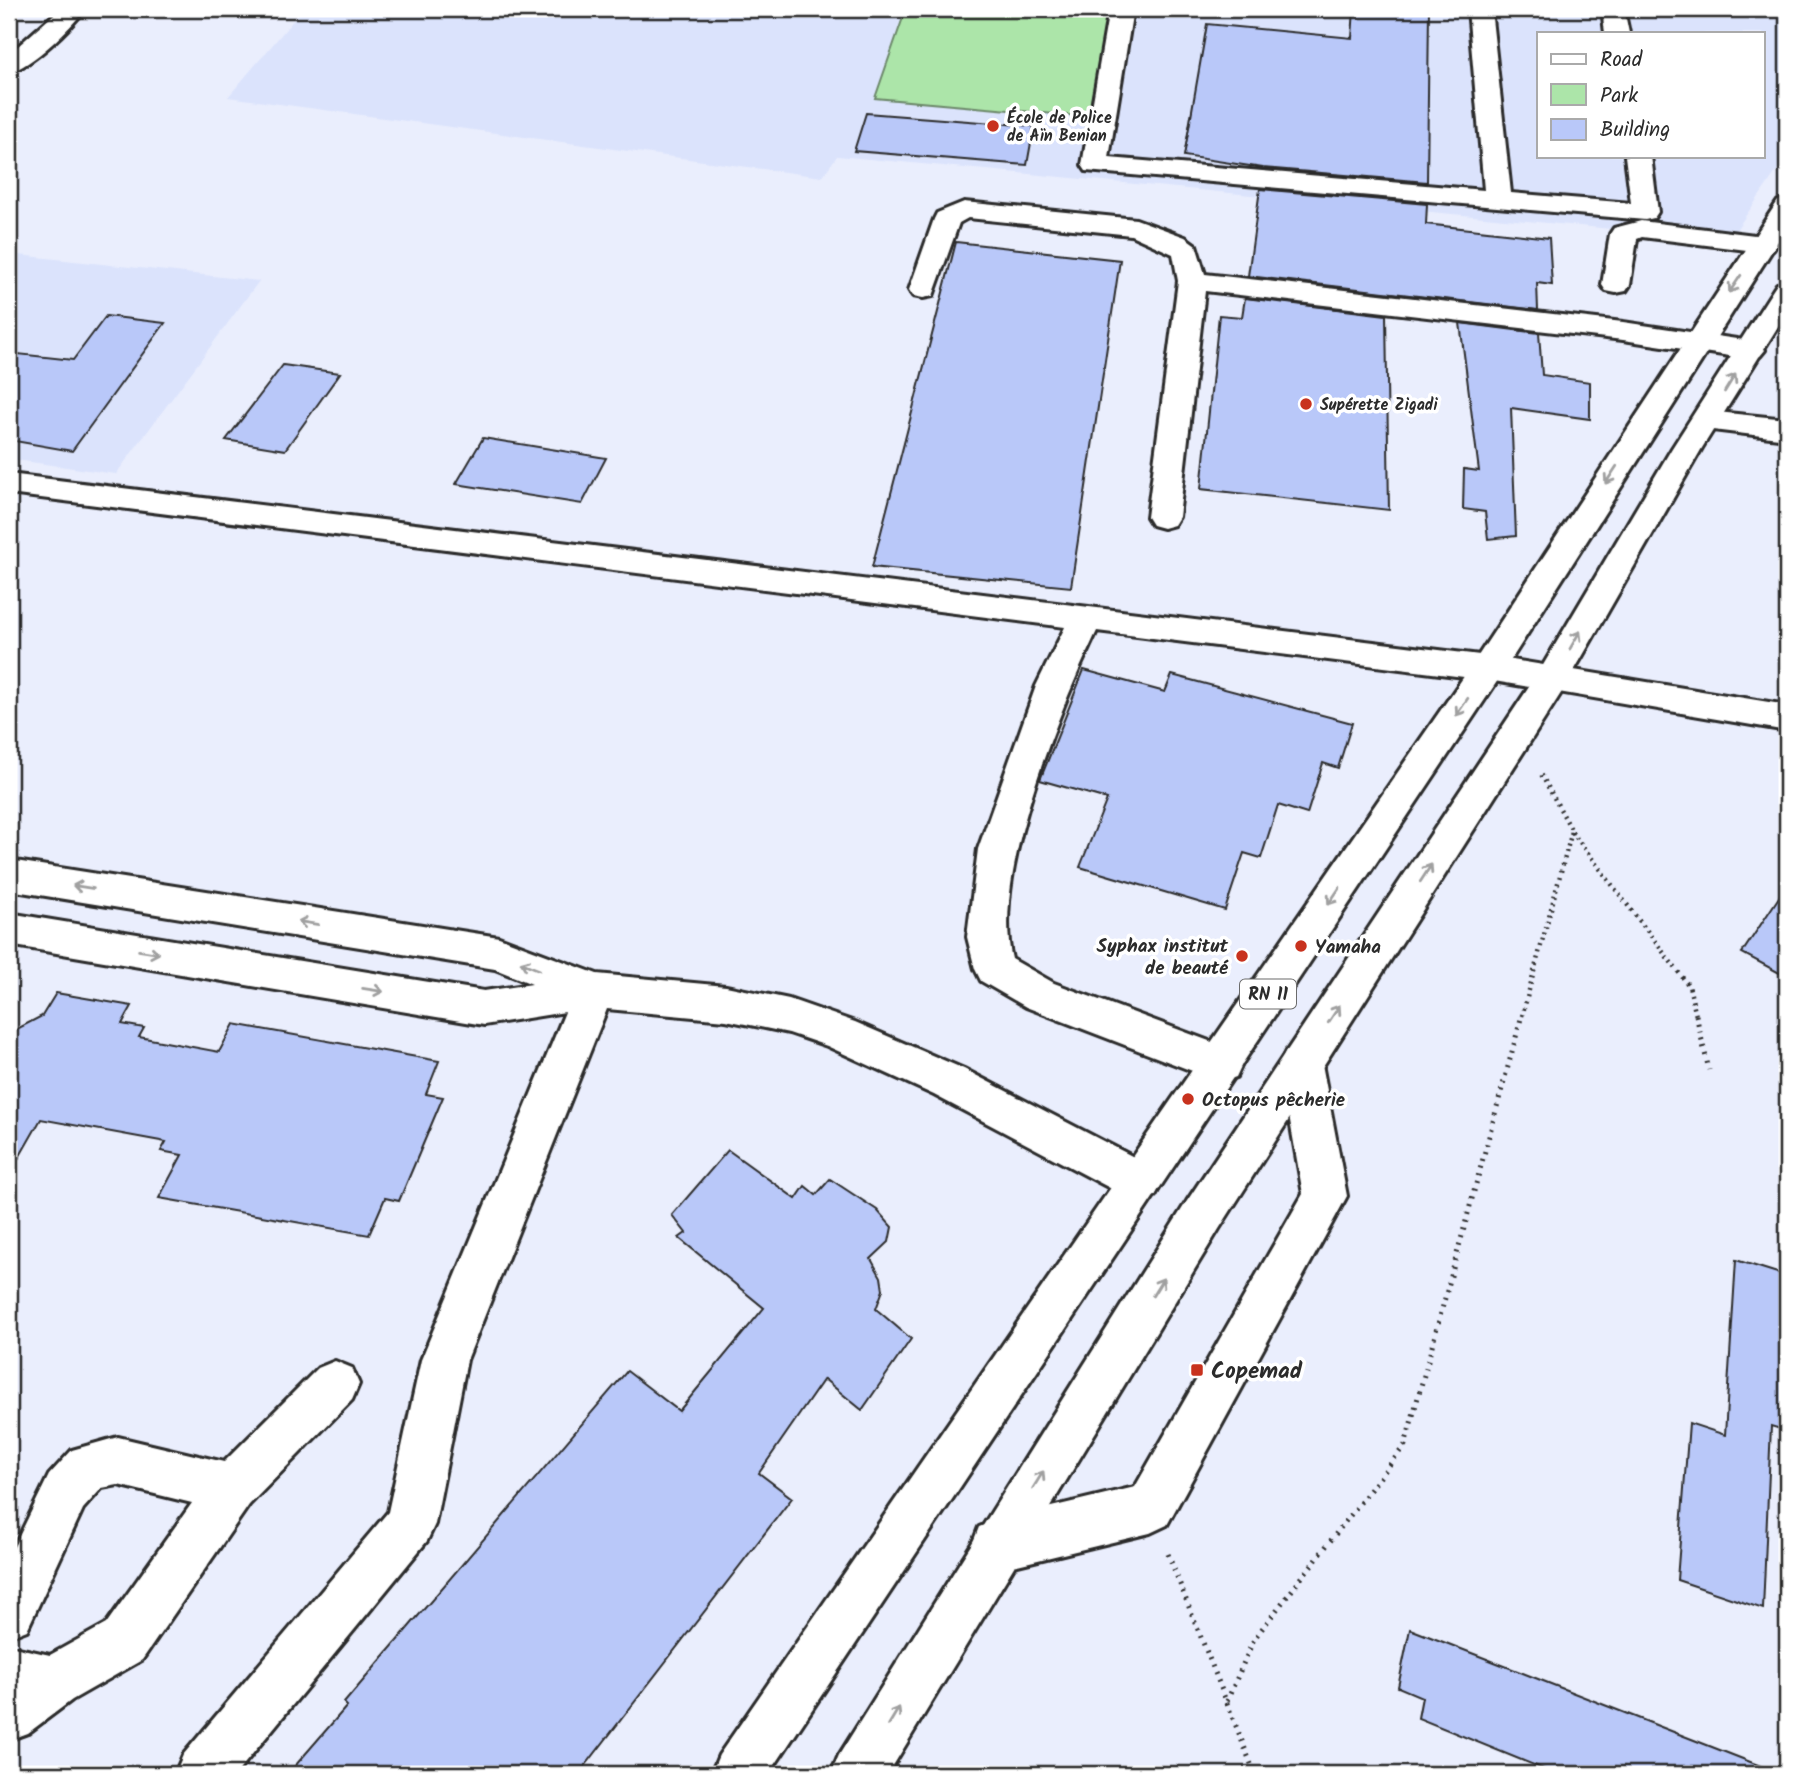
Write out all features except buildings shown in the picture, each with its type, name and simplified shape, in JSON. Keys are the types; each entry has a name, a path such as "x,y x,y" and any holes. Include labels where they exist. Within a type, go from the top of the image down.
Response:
{"street":[{"path":"9,65 30,50 73,9"},
{"path":"1121,9 1095,165 1645,212 1638,158"},
{"path":"1480,9 1498,200"},
{"path":"1613,9 1617,32"},
{"name":"RN 11","path":"738,1774 1488,668 1696,342 1787,207"},
{"path":"923,290 947,219 964,210 1136,227 1153,232 1186,251 1192,281 1163,517"},
{"path":"1616,285 1624,234 1630,231 1681,233 1763,244"},
{"path":"1192,281 1751,349"},
{"path":"858,1774 997,1545 1301,1064 1551,681 1687,448 1707,421 1787,290"},
{"path":"1707,421 1787,429"},
{"path":"9,484 1488,668 1551,681 1787,718"},
{"path":"1086,620 1053,686 997,849 987,937 995,969 1040,995 1221,1064"},
{"path":"9,875 499,953 594,991"},
{"path":"9,929 484,1008 594,991 726,1003 789,1016 949,1082 1140,1182"},
{"path":"202,1774 410,1524 444,1360 594,991"},
{"path":"997,1545 1150,1508 1325,1196 1301,1064"},
{"path":"9,1714 31,1677 124,1642 232,1489 335,1384"},
{"path":"9,1612 66,1492 89,1467 118,1461 232,1489"}],"path":[{"path":"1518,732 1572,831 1689,986 1709,1070"},
{"path":"1227,1701 1254,1639 1405,1445 1572,831"},
{"path":"1150,1508 1255,1774"}],"shaded area":[{"name":"École de Police de Aïn Benian","path":"303,9 1787,9 1787,156 1729,240 837,156 822,177 228,97"},
{"path":"9,254 259,281 116,474 9,459"}],"green space":[{"path":"906,9 1110,9 1088,117 875,98"}],"place":[{"name":"École de Police de Aïn Benian","path":"993,126"},
{"name":"Supérette Zigadi","path":"1306,404"},
{"name":"Yamaha","path":"1301,946"},
{"name":"Syphax institut de beauté","path":"1242,956"},
{"name":"Octopus pêcherie","path":"1188,1099"},
{"name":"Copemad","path":"1197,1370"}]}
